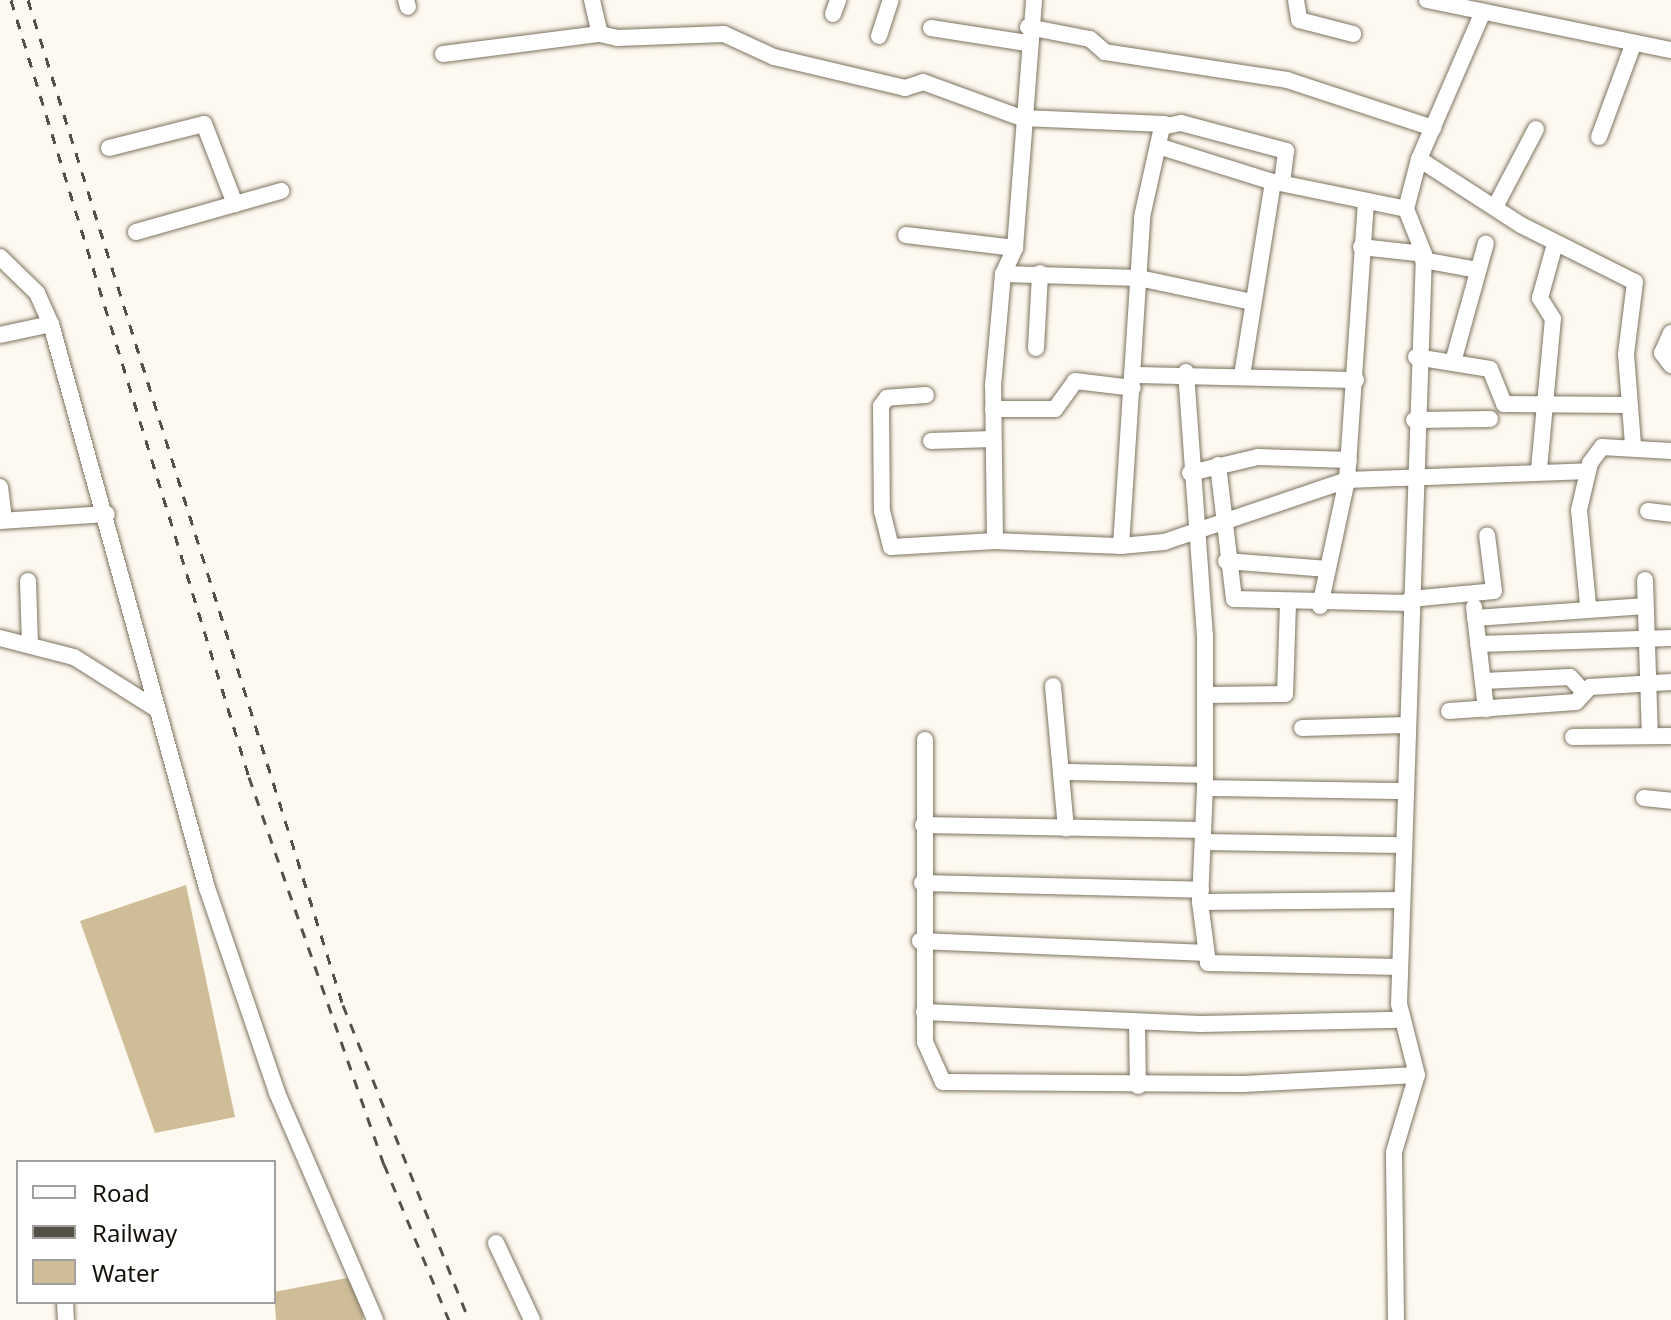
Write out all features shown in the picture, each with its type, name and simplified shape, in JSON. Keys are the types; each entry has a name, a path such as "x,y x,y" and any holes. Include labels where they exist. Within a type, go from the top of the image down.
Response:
{"street":[{"path":"592,0 600,34"},
{"path":"879,36 891,0"},
{"path":"995,541 993,409 1003,274 1015,248 1028,35 1034,0"},
{"path":"1296,0 1299,20 1353,34"},
{"path":"1427,0 1452,3 1633,45 1671,50"},
{"path":"1396,1320 1394,1152 1417,1075 1400,1020 1400,967 1412,474 1423,257 1406,209 1419,159 1483,12"},
{"path":"931,28 1090,39 1105,52 1287,80 1433,128"},
{"path":"443,54 600,34 724,34 774,57 905,88 923,82 1022,118 1165,124 1286,151 1252,302 1242,375"},
{"path":"1599,137 1633,45"},
{"path":"109,148 204,124 235,204"},
{"path":"1121,546 1139,278 1158,146 1165,124"},
{"path":"1495,207 1536,129"},
{"path":"1158,146 1278,182 1406,209"},
{"path":"1419,159 1555,244 1635,282 1627,307 1627,405 1633,446"},
{"path":"136,232 281,191"},
{"path":"1320,606 1347,480 1366,201"},
{"path":"906,235 1015,248"},
{"path":"1453,362 1458,324 1475,302 1478,270 1486,243"},
{"path":"1539,469 1553,319 1540,291 1555,244"},
{"path":"1361,247 1478,270"},
{"path":"0,257 37,293 51,324 107,514 155,708 277,1093 375,1320"},
{"path":"1036,348 1040,273"},
{"path":"1003,274 1139,278 1252,302"},
{"path":"0,335 51,324"},
{"path":"1671,333 1662,353 1671,365"},
{"path":"1416,357 1490,369 1500,403 1627,405"},
{"path":"993,409 1055,409 1075,381 1133,381 1186,372 1356,380"},
{"path":"1186,372 1205,695 1202,953"},
{"path":"926,395 887,398 881,406 882,511 891,547 995,541 1121,546 1195,531 1347,480 1539,469 1588,471"},
{"path":"1414,420 1490,419"},
{"path":"931,441 992,439"},
{"path":"1588,605 1579,510 1588,471 1602,447 1633,446 1671,451"},
{"path":"1190,473 1258,457 1349,460"},
{"path":"1218,465 1226,561 1234,599 1320,606 1472,595 1495,588 1487,535"},
{"path":"0,487 2,521 107,514"},
{"path":"1648,511 1671,514"},
{"path":"1226,561 1328,569"},
{"path":"1645,580 1650,736"},
{"path":"28,581 30,644"},
{"path":"1472,595 1486,709"},
{"path":"1205,695 1285,694 1288,604"},
{"path":"1475,618 1588,605 1646,606"},
{"path":"1478,644 1647,636 1671,638"},
{"path":"0,638 74,657 155,708"},
{"path":"1483,681 1570,677 1584,692"},
{"path":"1449,711 1576,702 1584,692 1671,682"},
{"path":"1053,686 1065,772 1066,828"},
{"path":"1302,728 1406,725"},
{"path":"1573,737 1671,736"},
{"path":"925,740 920,941 930,1064 943,1082 1138,1086 1417,1075"},
{"path":"1065,772 1403,791"},
{"path":"1644,798 1671,801"},
{"path":"923,825 1066,828 1402,845"},
{"path":"922,883 1201,896 1401,900"},
{"path":"920,941 1202,953 1220,965 1400,967"},
{"path":"924,1012 1137,1023 1400,1020"},
{"path":"1137,1023 1138,1086"},
{"path":"496,1243 532,1320"}],"water":[{"path":"186,885 235,1117 155,1133 80,921"},
{"path":"347,1278 364,1301 363,1320 276,1320 276,1292"}],"railway":[{"path":"11,0 249,777 384,1164 449,1320"},
{"path":"28,0 343,1005 469,1320"}]}
